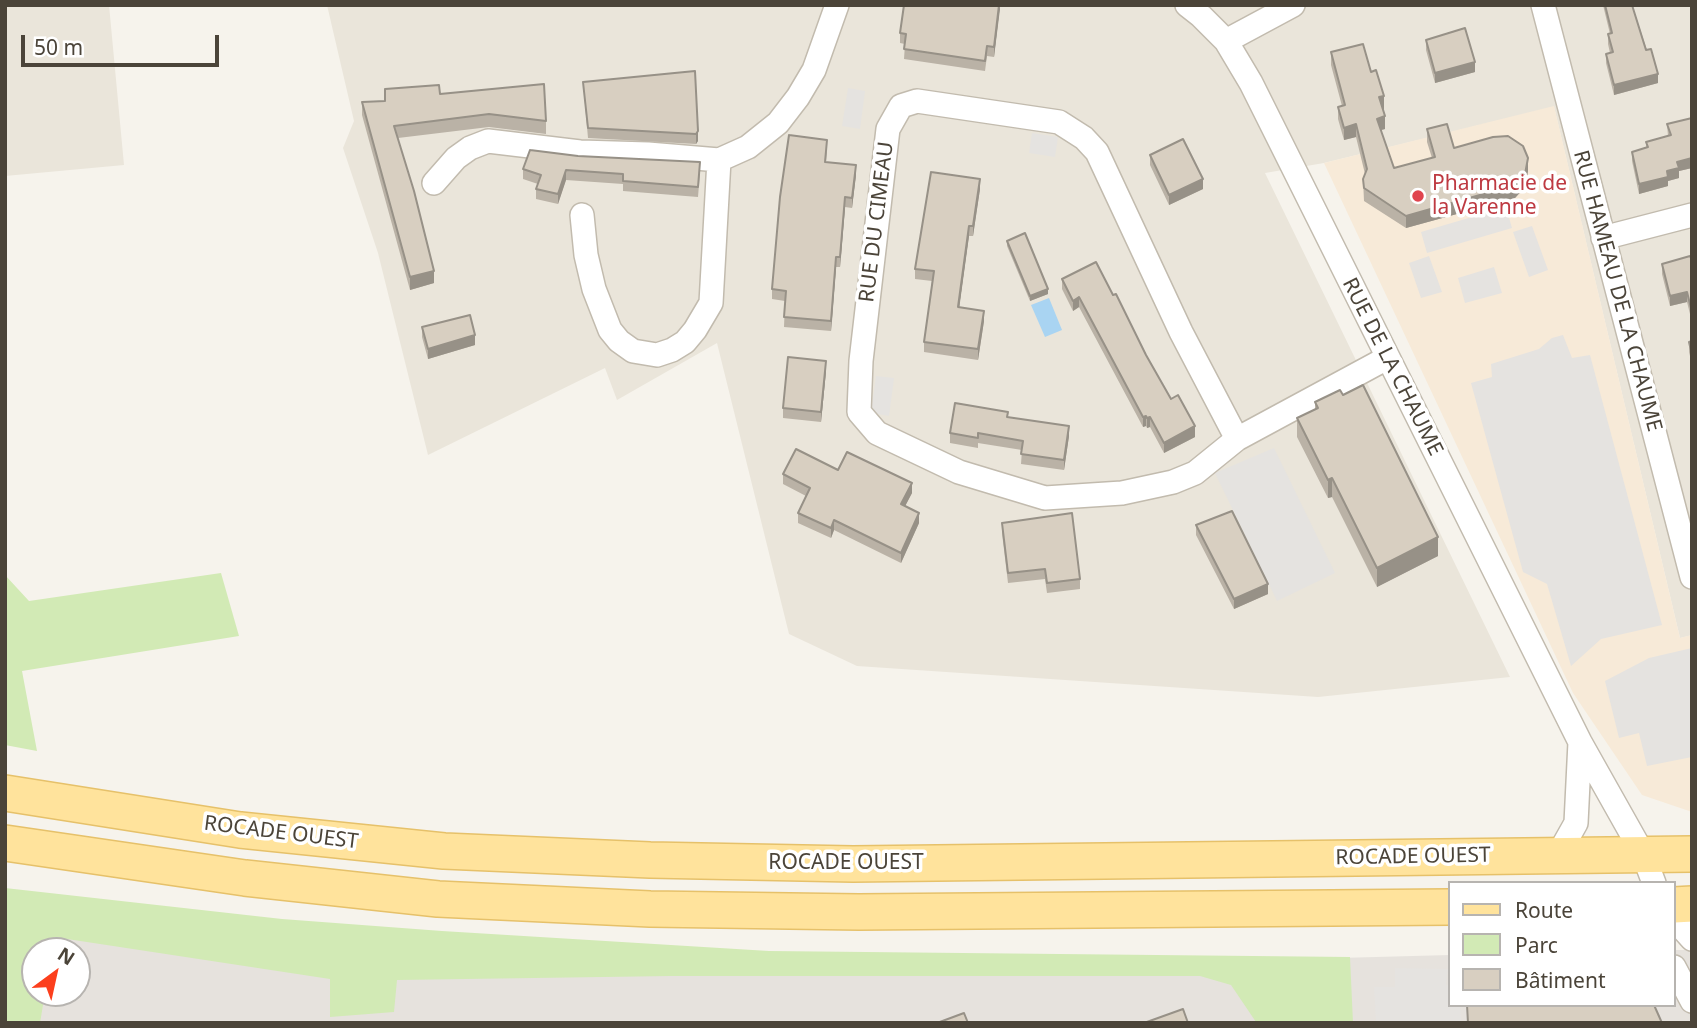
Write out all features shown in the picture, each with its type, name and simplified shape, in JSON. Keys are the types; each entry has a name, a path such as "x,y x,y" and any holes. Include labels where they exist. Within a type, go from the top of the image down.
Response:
{"main road":[{"name":"ROCADE OUEST","path":"5,793 254,831 444,851 636,859 853,864 1558,855 1649,869 1692,854"},
{"path":"5,843 245,878 410,896 637,908 859,912 1448,906"}],"street":[{"path":"434,183 456,158 470,148 488,141 580,152 719,160 748,147 778,123 798,97 814,70 837,5"},
{"path":"1226,41 1293,5"},
{"name":"RUE HAMEAU DE LA CHAUME","path":"1542,5 1692,577"},
{"name":"RUE DE LA CHAUME","path":"1202,9 1226,41 1251,83 1580,742 1649,869"},
{"name":"RUE DU CIMEAU","path":"1237,439 1181,332 1097,152 1084,138 1059,122 917,101 901,106 888,129 861,361 859,412 877,433 960,472 1045,498 1122,494 1173,482 1195,473 1237,439 1387,358"},
{"path":"582,215 586,255 594,289 610,330 633,351 657,355 672,350 685,342 695,330 711,303 719,160"},
{"path":"1603,237 1692,215"},
{"name":"RUE DE LA CHAUME","path":"1558,855 1576,823 1580,742"},
{"path":"1676,921 1692,939"},
{"path":"1676,971 1692,1001"}],"shaded area":[{"path":"5,5 109,5 124,165 5,176"},
{"path":"327,5 1692,5 1692,635 1680,638 1554,107 1324,163 1265,173 1510,677 1318,697 857,666 789,634 717,343 617,400 605,368 428,455 378,253 343,148 354,121"},
{"path":"848,88 865,91 860,129 842,126"},
{"path":"1554,106 1680,638 1692,635 1692,812 1642,795 1573,693 1324,163"},
{"path":"1032,133 1058,137 1055,157 1029,153"},
{"path":"1506,207 1512,228 1427,253 1421,232"},
{"path":"1532,226 1548,270 1529,277 1513,232"},
{"path":"1429,256 1442,292 1421,298 1409,263"},
{"path":"1494,267 1502,293 1465,303 1458,278"},
{"path":"1563,335 1572,358 1590,355 1662,625 1601,639 1571,666 1547,584 1523,572 1471,383 1492,377 1491,364 1539,349 1552,338"},
{"path":"876,376 894,378 889,416 871,413"},
{"path":"1274,448 1335,573 1277,601 1215,473"},
{"path":"1692,648 1692,757 1647,766 1639,733 1619,738 1605,681 1649,658"},
{"path":"5,924 671,976 1448,955 1448,1007 1676,1007 1676,950 1692,950 1692,1023 5,1023"},
{"path":"1395,968 1448,969 1448,1007 1460,1007 1461,1023 1376,1023 1374,987 1395,987"}],"green space":[{"path":"221,573 239,636 22,671 37,751 5,745 5,575 29,601"},
{"path":"5,888 282,919 769,951 1350,957 1353,1023 1256,1022 1231,985 1200,976 671,976 397,980 394,1012 330,1017 330,979 91,943 91,937 21,937 21,1007 43,1007 40,1023 5,1023"}],"water":[{"path":"1049,298 1062,330 1045,337 1031,305"}],"building":[{"path":"904,5 999,5 994,47 987,46 985,61 904,49 906,34 900,33"},
{"path":"1605,5 1632,5 1646,50 1651,49 1658,74 1614,85 1606,54 1613,52 1608,34 1612,33"},
{"path":"1465,28 1475,62 1435,73 1426,40"},
{"path":"1363,44 1371,72 1376,70 1384,96 1379,97 1385,116 1377,119 1394,168 1435,157 1427,129 1447,124 1454,148 1493,137 1508,136 1523,146 1528,158 1525,174 1515,185 1406,216 1364,188 1363,179 1367,169 1356,124 1344,128 1338,107 1345,105 1331,52"},
{"path":"695,71 696,134 588,128 583,82"},
{"path":"544,84 546,121 489,114 394,126 434,271 410,277 362,102 385,101 385,89 439,85 440,94"},
{"path":"1692,118 1692,158 1677,162 1679,168 1667,171 1668,177 1639,184 1632,152 1648,147 1646,142 1671,135 1667,124"},
{"path":"789,135 827,140 825,162 856,165 852,198 845,197 840,257 836,257 831,321 784,317 786,291 772,289 780,197"},
{"path":"1183,139 1203,179 1169,195 1150,155"},
{"path":"530,150 578,156 700,162 698,187 623,181 623,174 566,170 558,194 536,189 541,175 523,169"},
{"path":"931,172 980,179 973,226 969,226 958,307 984,311 978,349 924,342 934,271 915,269"},
{"path":"1025,233 1048,289 1030,296 1007,241"},
{"path":"1690,256 1692,312 1687,292 1670,296 1662,264"},
{"path":"1096,262 1113,295 1116,294 1171,399 1178,395 1195,426 1164,443 1150,417 1143,417 1079,297 1073,301 1062,279"},
{"path":"470,315 475,335 428,349 422,327"},
{"path":"788,357 826,361 821,412 783,408"},
{"path":"1363,385 1438,537 1377,568 1332,478 1328,480 1297,418 1318,408 1315,402 1340,390 1343,395"},
{"path":"955,403 1008,412 1007,417 1069,426 1064,460 1021,454 1023,441 978,433 978,438 950,433"},
{"path":"796,449 838,470 847,452 912,483 901,504 919,513 901,553 834,520 831,528 798,513 810,488 783,474"},
{"path":"1232,511 1268,584 1234,599 1196,525"},
{"path":"1072,513 1080,579 1047,583 1045,569 1008,573 1002,523"},
{"path":"1467,1007 1655,1007 1662,1023 1468,1023"},
{"path":"1183,1009 1188,1023 1144,1023"},
{"path":"964,1013 968,1023 937,1023"}],"place":[{"name":"Pharmacie de la Varenne","path":"1418,196"}]}
